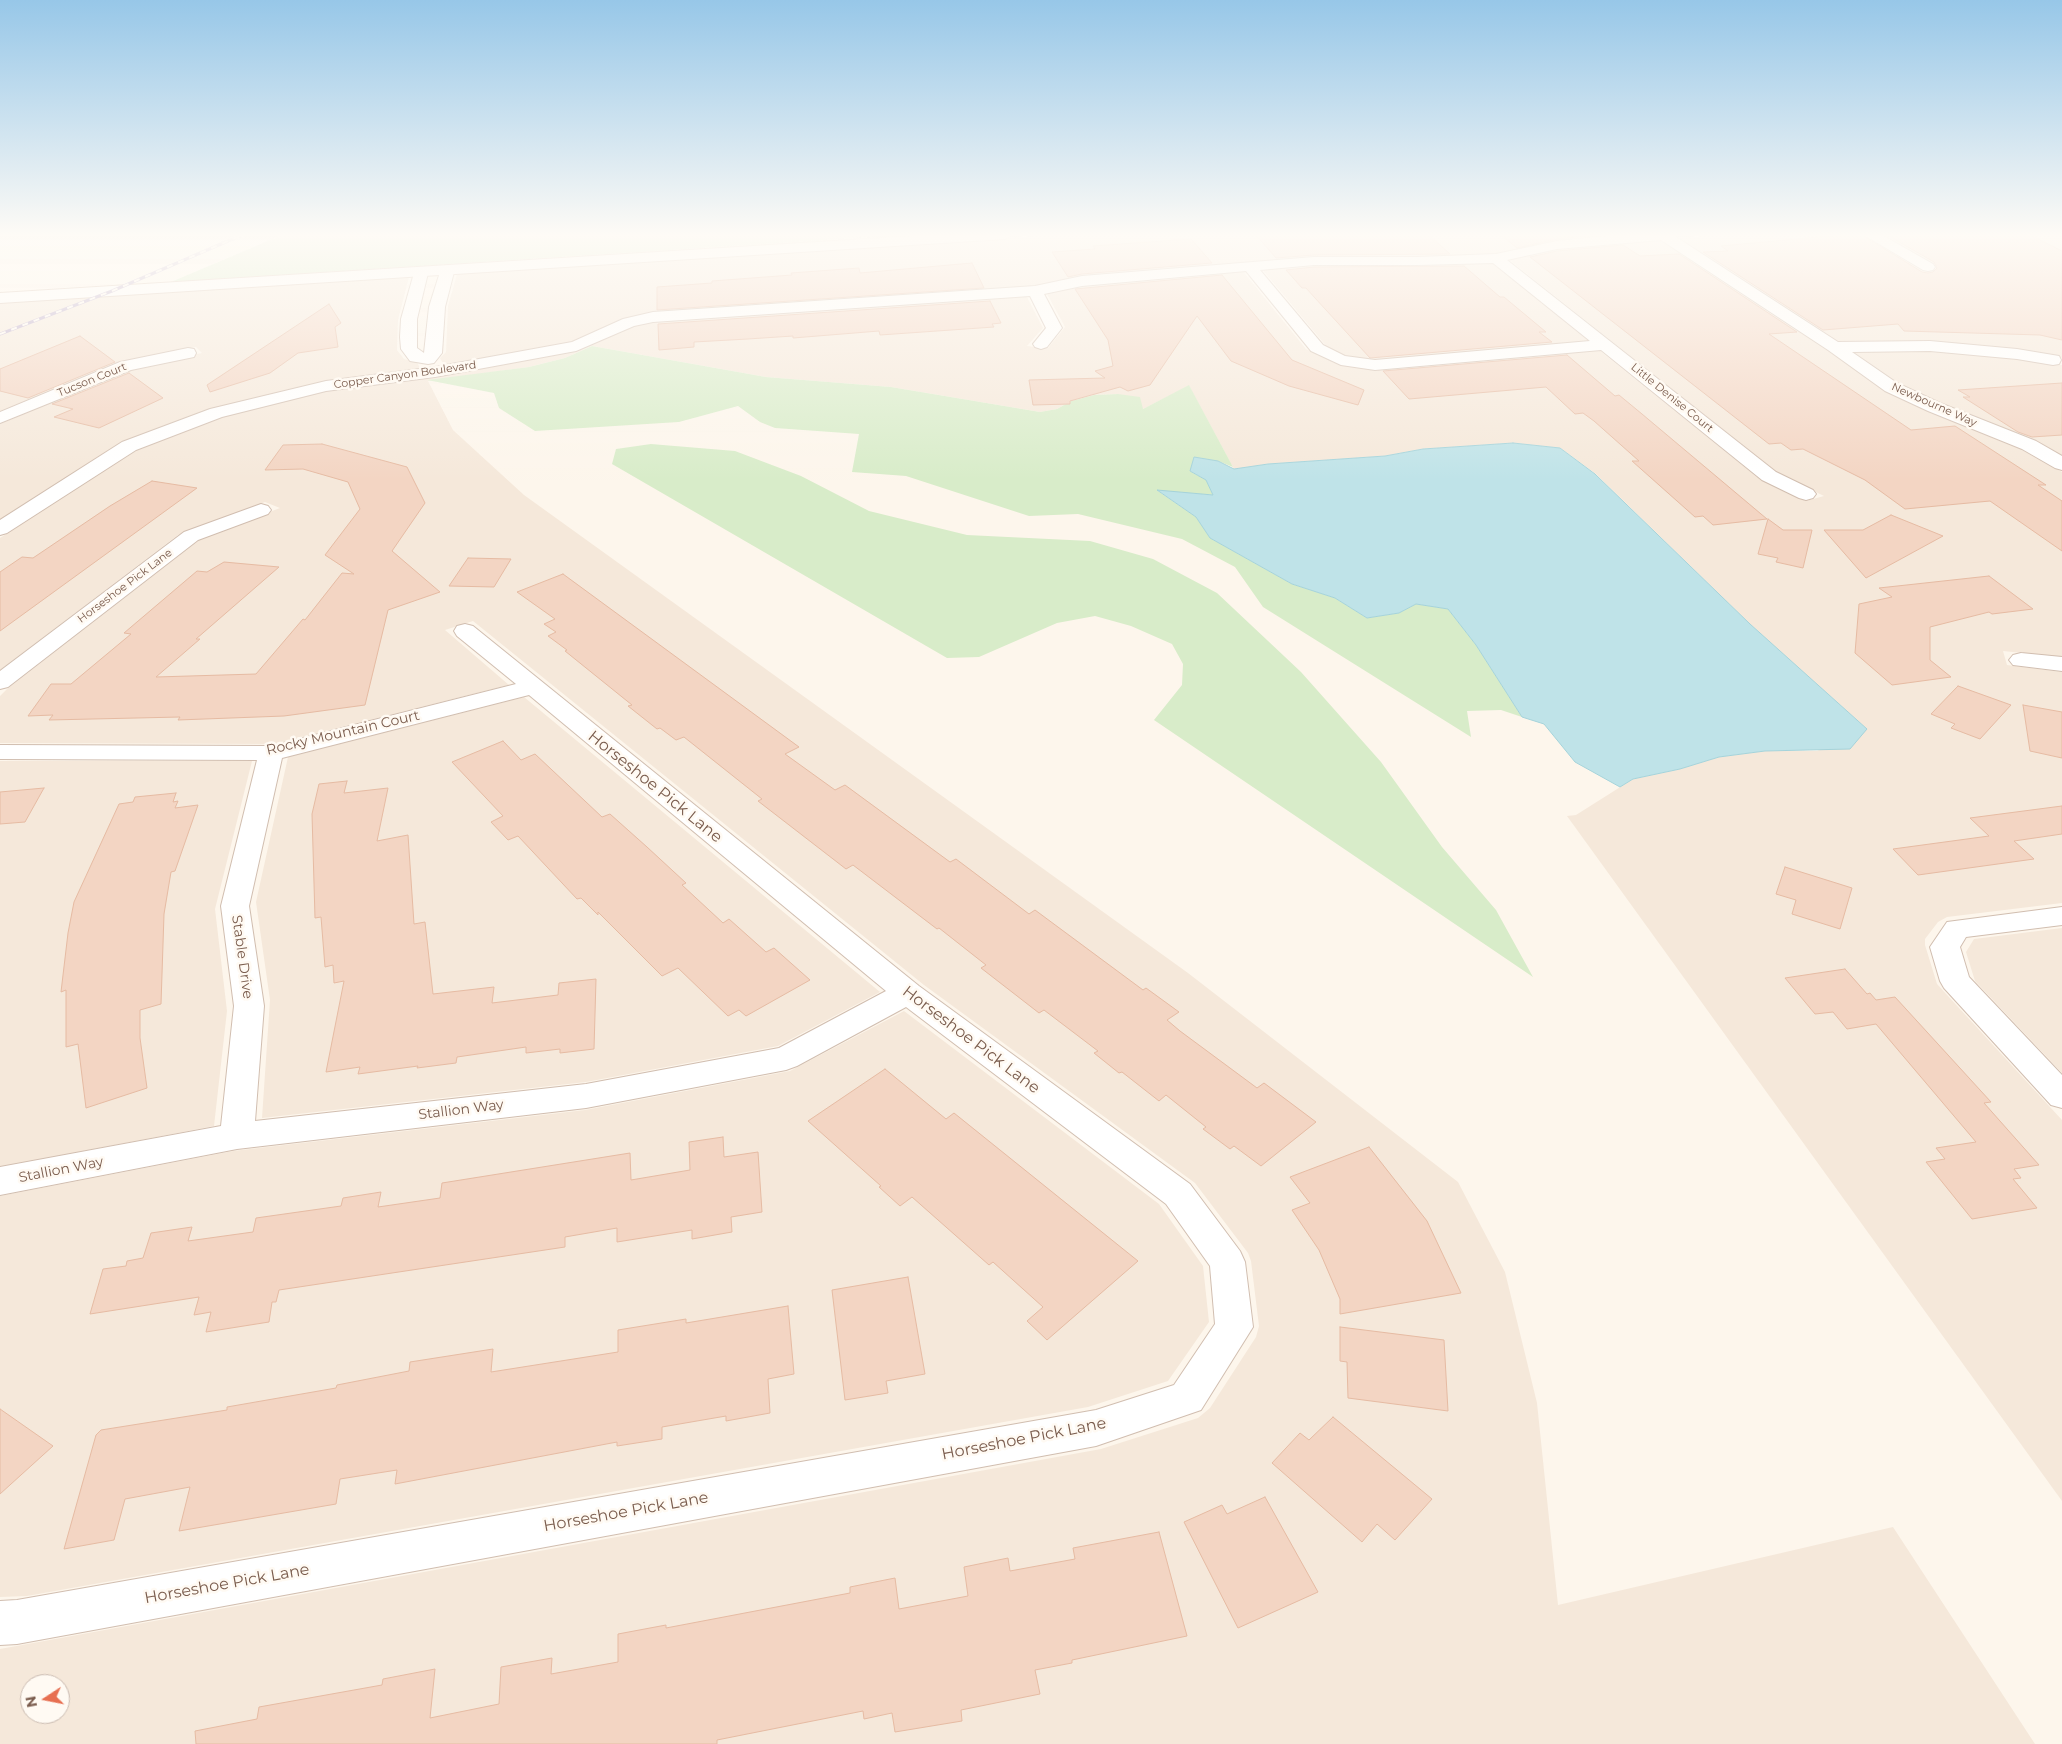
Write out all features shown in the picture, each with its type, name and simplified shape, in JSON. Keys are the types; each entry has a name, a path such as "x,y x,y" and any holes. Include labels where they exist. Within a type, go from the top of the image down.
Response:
{"street":[{"path":"409,316 409,349 416,358 431,365 434,353 436,316"},
{"name":"Copper Canyon Boulevard","path":"0,529 129,446 216,413 326,386 431,365 576,346 629,322 662,316"},
{"path":"1041,344 1054,328 1048,316"},
{"path":"1291,316 1317,348 1341,360 1375,364 1605,345"},
{"name":"Little Denise Court","path":"1569,316 1769,476 1806,494"},
{"name":"Newbourne Way","path":"1787,316 1891,387 1934,408 2029,445 2062,464"},
{"path":"1834,347 1930,346 2017,354 2053,360"},
{"name":"Tucson Court","path":"0,418 126,366 188,353"},
{"name":"Horseshoe Pick Lane","path":"0,682 191,536 261,510"},
{"name":"Horseshoe Pick Lane","path":"0,1623 27,1620 1096,1428 1187,1398 1234,1327 1227,1262 1178,1194 908,993 465,631"},
{"path":"2021,660 2062,664"},
{"name":"Rocky Mountain Court","path":"0,752 272,753 532,687"},
{"name":"Stable Drive","path":"237,1136 249,1006 235,906 272,753"},
{"path":"2062,916 1957,929 1945,947 1955,981 2062,1096"},
{"name":"Stallion Way","path":"0,1181 237,1136 586,1096 786,1058 908,993"}],"shaded area":[{"path":"0,316 399,316 397,350 404,359 417,362 421,370 321,383 118,445 0,520 0,424 132,368 202,353 196,347 122,363 0,413"},
{"path":"448,316 646,316 569,344 445,367 440,358 446,352"},
{"path":"709,316 1037,316 1043,328 1027,346 1048,348 1065,327 1059,316 1280,316 1306,349 1338,364 1372,368 1599,350 1757,477 1806,501 1824,496 1779,474 1580,316 1777,316 1881,388 1926,410 2020,447 2062,472 2062,657 2003,651 2007,665 2062,672 2062,903 1947,917 1938,922 1925,939 1925,945 1937,984 2062,1120 2062,1501 1567,816 1576,815 1633,779 1680,769 1719,757 1765,751 1817,751 1867,729 1750,624 1596,474 1560,448 1513,443 1423,449 1385,456 1268,464 1234,469 1189,386 1143,409 1118,394 1094,395 1071,401 1057,409 1040,412 891,387 766,377 592,346 565,358 529,367 428,381 453,430 524,495 1188,973 1458,1182 1505,1272 1537,1403 1558,1605 1893,1527 2035,1744 0,1744 0,1649 1101,1449 1198,1418 1210,1408 1256,1337 1259,1326 1251,1261 1248,1253 1195,1183 924,985 473,621 445,630 509,685 273,744 0,743 0,696 7,689 202,538 280,508 265,502 178,535 0,670 0,538 139,448 223,416 328,390 449,374 580,349 636,324 655,320"},
{"path":"1301,316 1558,316 1590,342 1375,360 1347,357 1327,347"},
{"path":"1799,316 2062,316 2062,358 2016,350 1840,343"},
{"path":"1932,350 2017,358 2062,365 2062,456 1901,386 1851,351"},
{"path":"524,697 880,992 778,1046 586,1082 262,1118 270,1000 256,902 288,757"},
{"path":"0,761 252,761 215,909 227,1011 214,1126 0,1167"},
{"path":"2062,928 2062,1073 1975,981 1966,952 1974,939"},
{"path":"904,1011 1159,1204 1203,1266 1209,1322 1168,1381 1088,1407 27,1596 0,1597 0,1196 233,1151 585,1110 790,1071"}],"green space":[{"path":"592,346 766,377 891,387 1040,412 1057,409 1071,401 1094,395 1118,394 1140,397 1143,409 1189,385 1233,467 1218,461 1190,471 1206,480 1213,495 1158,491 1196,517 1210,538 1292,584 1335,598 1367,618 1399,613 1416,604 1448,609 1476,645 1522,717 1501,710 1467,711 1471,737 1263,607 1235,567 1182,539 1078,514 1029,516 906,476 852,472 859,434 775,428 760,422 738,406 679,422 535,431 499,408 494,393 427,380 529,367 565,358"},
{"path":"651,444 735,451 801,476 869,511 967,535 1090,541 1153,559 1217,593 1301,672 1381,762 1442,847 1496,910 1533,977 1154,720 1182,685 1183,664 1172,644 1131,626 1095,616 1057,623 979,657 947,658 612,464 616,449"}],"water":[{"path":"1513,443 1560,448 1595,474 1750,624 1867,729 1850,749 1765,751 1719,757 1680,769 1633,779 1620,787 1575,762 1544,724 1522,717 1476,645 1448,609 1416,604 1399,613 1367,618 1335,598 1292,584 1210,538 1196,517 1157,490 1213,495 1206,480 1190,471 1194,457 1218,461 1234,469 1268,464 1385,456 1423,449"}],"building":[{"path":"310,316 337,316 341,323 335,327 338,347 298,353 270,373 210,392 207,385"},
{"path":"768,316 998,316 1001,323 992,324 994,327 880,335 879,331 793,338 793,336 694,342 694,347 659,350 658,324"},
{"path":"1093,316 1197,316 1150,385 1128,391 1120,387 1070,401 1070,404 1033,405 1029,380 1105,378 1095,371 1113,366 1108,340"},
{"path":"1197,316 1256,316 1292,360 1364,390 1358,405 1289,386 1231,361"},
{"path":"1332,316 1527,316 1546,332 1539,332 1552,342 1370,358"},
{"path":"1606,316 1773,316 1797,332 1769,334 1911,430 1955,426 2046,485 2038,485 2062,501 2062,551 1990,501 1905,509 1865,480 1803,449 1791,450 1781,443 1769,444"},
{"path":"1802,316 2062,316 2062,340 2040,335 1904,331 1898,324 1823,330"},
{"path":"80,336 115,362 28,398 0,391 0,369"},
{"path":"1567,355 1615,396 1619,395 1767,519 1713,525 1703,516 1695,517 1632,461 1639,461 1594,421 1583,413 1575,414 1546,387 1409,399 1383,371"},
{"path":"129,373 163,398 99,428 54,417 73,409 52,404"},
{"path":"2062,383 2062,435 2032,437 2018,432 1963,397 1970,397 1958,390"},
{"path":"322,444 407,467 425,503 392,551 440,592 388,610 365,705 284,716 178,720 180,717 49,720 53,715 28,716 51,684 71,684 131,634 124,633 197,571 207,572 224,562 279,567 196,639 200,639 156,677 256,674 303,619 305,620 342,573 354,574 325,555 360,509 348,482 303,469 265,470 283,445"},
{"path":"152,481 197,488 0,631 0,572 22,557 33,558 110,506"},
{"path":"1891,515 1943,536 1866,578 1824,530 1863,530"},
{"path":"1768,519 1783,530 1812,530 1803,568 1776,562 1778,558 1758,554"},
{"path":"468,558 511,559 494,587 449,586"},
{"path":"563,574 799,747 785,754 835,790 845,785 950,862 956,859 1029,914 1035,910 1143,990 1146,988 1179,1012 1167,1020 1180,1031 1257,1088 1264,1083 1316,1122 1261,1166 1234,1146 1230,1149 1203,1129 1206,1127 1166,1095 1159,1101 1122,1072 1119,1073 1094,1053 1098,1051 1044,1010 1039,1013 981,968 986,965 939,928 937,929 853,865 846,869 758,801 762,799 684,737 676,740 660,728 657,729 628,706 632,705 548,636 556,632 544,624 555,619 517,592"},
{"path":"1989,576 2033,609 1992,614 1989,612 1930,627 1930,660 1951,677 1892,685 1855,653 1859,604 1892,597 1879,588"},
{"path":"1958,686 2011,705 1980,739 1951,728 1955,724 1931,714"},
{"path":"2023,705 2062,712 2062,758 2030,751"},
{"path":"503,741 521,760 535,754 602,817 610,814 647,847 686,883 682,885 723,923 729,919 766,952 774,948 810,980 746,1016 739,1010 728,1016 678,968 662,976 598,912 598,915 581,898 577,899 518,836 508,840 491,822 503,816 452,762"},
{"path":"347,781 344,793 388,788 377,841 408,835 414,924 425,922 433,994 494,987 492,1003 558,995 559,983 596,979 594,1049 560,1053 560,1049 526,1053 526,1047 457,1057 456,1063 417,1068 418,1066 358,1074 360,1067 326,1072 344,981 334,983 333,965 325,967 321,917 315,918 312,814 319,784"},
{"path":"44,788 25,822 0,824 0,792"},
{"path":"176,793 173,802 178,801 175,808 198,805 175,871 171,872 164,914 161,1004 140,1010 140,1038 147,1088 86,1108 78,1044 66,1047 66,990 61,992 68,933 74,902 119,804 133,802 135,797"},
{"path":"2062,806 2062,834 2014,841 2034,859 1918,875 1893,849 1989,836 1970,818"},
{"path":"1785,867 1852,888 1840,929 1792,914 1796,900 1776,894"},
{"path":"1845,969 1867,994 1870,993 1876,1000 1895,997 1991,1102 1984,1103 2039,1165 2014,1169 2021,1178 2013,1179 2037,1208 1972,1219 1926,1162 1945,1159 1936,1148 1976,1142 1876,1024 1847,1029 1833,1012 1815,1014 1785,978"},
{"path":"885,1069 946,1119 954,1113 1138,1261 1047,1340 1027,1321 1043,1307 993,1262 989,1265 912,1197 900,1206 879,1187 881,1186 808,1121"},
{"path":"723,1137 724,1157 758,1152 762,1212 731,1217 732,1232 692,1239 692,1230 617,1242 617,1228 565,1237 565,1247 279,1290 276,1302 272,1302 269,1322 206,1332 211,1312 194,1315 199,1297 90,1314 103,1269 126,1266 127,1261 143,1258 151,1233 192,1227 188,1241 253,1232 256,1218 341,1206 343,1198 381,1192 378,1207 440,1198 442,1183 630,1153 631,1180 690,1170 689,1142"},
{"path":"1369,1147 1427,1221 1461,1293 1340,1314 1340,1299 1319,1250 1292,1210 1310,1203 1290,1177"},
{"path":"908,1277 925,1374 886,1381 888,1393 845,1400 832,1290"},
{"path":"788,1306 794,1374 768,1379 770,1413 726,1421 726,1416 662,1427 662,1439 617,1446 617,1442 395,1484 397,1470 340,1479 336,1504 179,1531 190,1487 125,1499 114,1540 64,1549 96,1435 101,1430 227,1410 227,1407 336,1388 337,1385 409,1371 410,1362 493,1349 491,1372 618,1352 618,1330 686,1319 686,1323"},
{"path":"1340,1327 1444,1340 1448,1411 1348,1398 1347,1362 1340,1361"},
{"path":"0,1409 53,1446 0,1494"},
{"path":"1333,1417 1432,1499 1395,1540 1377,1524 1362,1542 1272,1463 1300,1433 1309,1440"},
{"path":"1265,1497 1318,1592 1238,1628 1184,1522 1222,1505 1227,1514"},
{"path":"1159,1532 1187,1636 1072,1660 1072,1663 1035,1670 1040,1694 961,1710 962,1721 895,1732 892,1713 864,1719 863,1711 717,1740 717,1744 196,1744 195,1731 257,1719 259,1707 382,1685 383,1679 435,1669 430,1718 499,1704 501,1667 552,1658 551,1674 618,1662 618,1634 666,1625 666,1628 850,1593 850,1587 895,1578 899,1609 968,1596 964,1567 1008,1558 1010,1571 1075,1559 1073,1548"}],"railway":[{"path":"0,334 46,316"}]}
